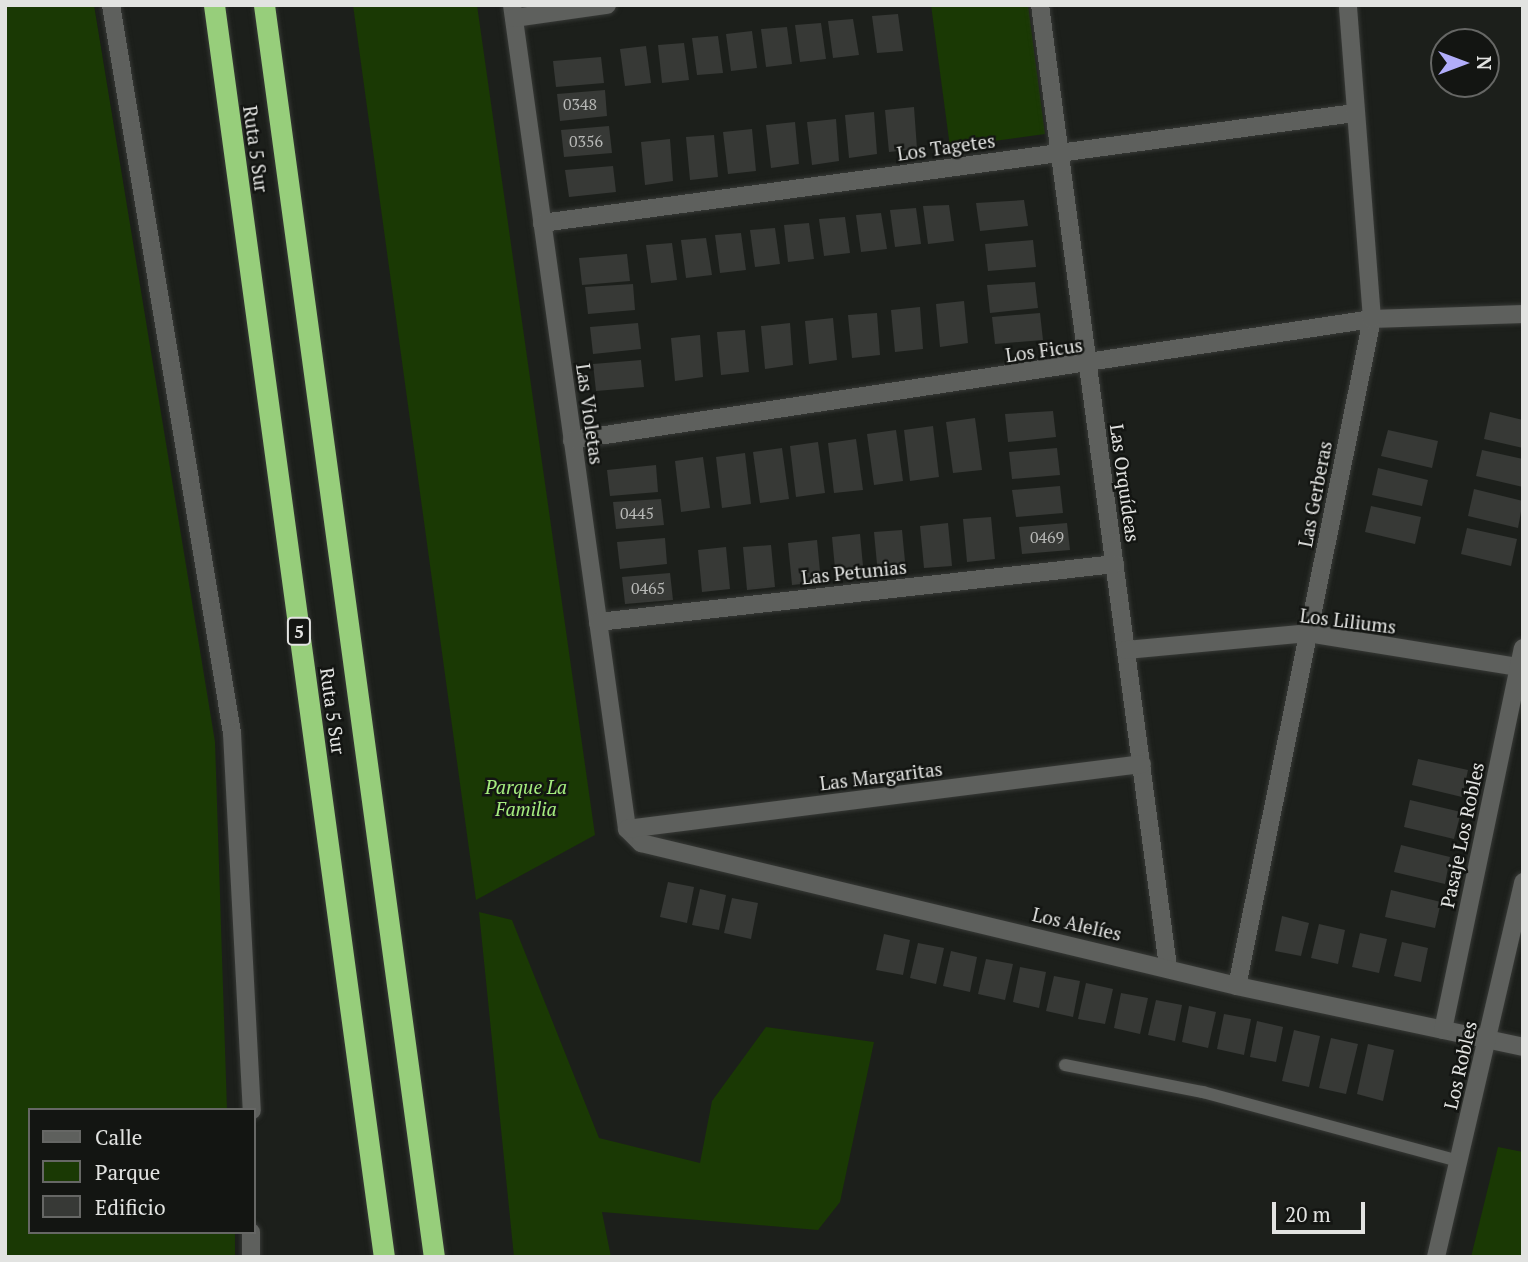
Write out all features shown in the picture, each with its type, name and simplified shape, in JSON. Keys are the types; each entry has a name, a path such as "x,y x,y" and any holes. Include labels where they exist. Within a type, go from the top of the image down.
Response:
{"highway":[{"name":"Ruta 5 Sur","path":"214,5 384,1257"},
{"name":"Ruta 5 Sur","path":"264,5 435,1257"}],"street":[{"path":"111,5 232,733 252,1108"},
{"path":"513,12 607,5"},
{"name":"Las Orquídeas","path":"1040,5 1168,967"},
{"name":"Las Gerberas","path":"1237,986 1371,319 1348,5"},
{"name":"Las Violetas","path":"513,12 626,829"},
{"name":"Los Tagetes","path":"542,223 1356,113"},
{"name":"Los Ficus","path":"572,440 1088,365 1371,319 1523,314"},
{"name":"Las Petunias","path":"597,622 1115,564"},
{"name":"Los Liliums","path":"1126,650 1308,633 1521,668"},
{"name":"Pasaje Los Robles","path":"1443,1030 1521,668 1523,648"},
{"name":"Las Margaritas","path":"626,829 1142,764"},
{"name":"Los Alelíes","path":"626,829 641,843 1168,967 1237,986 1523,1047"},
{"name":"Los Robles","path":"1436,1257 1489,1038 1523,882"},
{"path":"251,1234 251,1257"}],"lane":[{"path":"1065,1065 1203,1092 1459,1161"}],"green space":[{"path":"5,5 94,5 215,742 227,1108 28,1108 28,1234 235,1234 235,1257 5,1257"},
{"name":"Parque La Familia","path":"353,5 477,5 595,835 476,900"},
{"path":"931,5 1028,5 1045,134 950,147"},
{"path":"479,912 512,920 599,1138 700,1163 712,1101 766,1027 874,1042 840,1202 818,1230 602,1212 611,1257 514,1257"},
{"path":"1498,1147 1523,1152 1523,1257 1471,1257"}],"building":[{"path":"898,14 903,51 877,53 872,16"},
{"path":"853,19 859,55 833,58 828,21"},
{"path":"821,23 826,59 800,62 795,25"},
{"path":"787,27 792,64 766,67 761,29"},
{"path":"752,31 757,68 731,71 726,34"},
{"path":"718,36 723,73 697,75 692,38"},
{"path":"684,43 689,80 662,83 658,45"},
{"path":"646,46 651,83 625,86 620,49"},
{"path":"601,57 604,83 556,87 553,61"},
{"path":"605,90 607,116 560,121 557,94"},
{"path":"914,107 917,149 889,152 885,110"},
{"path":"874,112 877,154 849,158 845,115"},
{"path":"836,119 839,161 812,165 807,122"},
{"path":"795,122 799,164 771,168 766,125"},
{"path":"609,126 612,153 564,157 561,130"},
{"path":"752,129 756,171 728,174 723,132"},
{"path":"714,135 718,177 690,180 686,137"},
{"path":"670,139 673,181 645,185 641,142"},
{"path":"613,166 616,192 569,197 565,170"},
{"path":"1024,200 1028,226 980,231 976,203"},
{"path":"949,205 954,241 928,244 923,206"},
{"path":"916,208 921,244 895,247 890,210"},
{"path":"881,213 887,249 861,252 856,215"},
{"path":"845,217 850,253 824,256 819,219"},
{"path":"809,223 814,259 788,262 784,225"},
{"path":"775,228 780,264 755,267 750,230"},
{"path":"741,233 746,270 720,273 715,235"},
{"path":"706,238 712,275 686,278 681,240"},
{"path":"1033,240 1036,267 988,271 985,244"},
{"path":"672,243 677,280 651,283 646,245"},
{"path":"627,254 630,281 582,285 579,258"},
{"path":"1035,282 1038,308 990,313 987,285"},
{"path":"633,284 635,310 588,314 585,287"},
{"path":"964,301 968,343 940,347 936,304"},
{"path":"920,307 923,349 895,352 891,310"},
{"path":"877,313 880,355 852,358 848,315"},
{"path":"1040,313 1043,340 995,344 992,317"},
{"path":"833,318 837,360 809,364 805,321"},
{"path":"638,323 641,349 593,354 590,327"},
{"path":"790,323 793,365 765,369 761,326"},
{"path":"745,330 749,372 721,375 717,332"},
{"path":"700,335 703,377 675,381 671,338"},
{"path":"641,360 644,387 596,391 593,364"},
{"path":"1053,411 1056,437 1008,442 1005,414"},
{"path":"1490,412 1523,420 1523,448 1484,439"},
{"path":"975,418 982,470 953,473 946,422"},
{"path":"933,426 939,477 910,481 904,430"},
{"path":"896,430 903,481 874,485 867,434"},
{"path":"1388,430 1438,441 1432,468 1381,456"},
{"path":"856,439 863,490 834,493 828,443"},
{"path":"818,442 825,493 796,497 790,446"},
{"path":"782,448 789,499 760,503 753,452"},
{"path":"1057,448 1060,475 1012,479 1009,452"},
{"path":"1482,450 1523,459 1523,487 1476,476"},
{"path":"745,453 751,504 722,508 716,457"},
{"path":"703,457 710,508 681,512 675,461"},
{"path":"656,465 658,492 610,496 607,470"},
{"path":"1378,468 1428,480 1422,506 1372,495"},
{"path":"1060,486 1063,513 1016,517 1012,490"},
{"path":"1474,489 1523,501 1518,528 1468,516"},
{"path":"661,499 664,525 616,529 613,502"},
{"path":"1371,506 1421,517 1415,544 1365,532"},
{"path":"991,517 995,559 967,562 963,519"},
{"path":"948,523 952,566 924,568 920,526"},
{"path":"1067,523 1070,550 1022,554 1019,527"},
{"path":"1467,528 1517,539 1511,566 1461,554"},
{"path":"902,530 906,572 878,575 874,532"},
{"path":"860,534 864,577 836,579 832,537"},
{"path":"665,538 667,564 620,569 617,542"},
{"path":"817,540 821,582 792,585 788,543"},
{"path":"771,545 775,587 747,590 743,547"},
{"path":"726,547 730,589 702,592 698,550"},
{"path":"670,573 673,600 625,604 622,577"},
{"path":"1418,759 1468,770 1462,797 1412,785"},
{"path":"1410,800 1461,812 1454,839 1404,827"},
{"path":"1401,845 1450,857 1445,884 1394,872"},
{"path":"668,882 694,887 687,923 660,917"},
{"path":"700,889 726,895 719,930 692,925"},
{"path":"1391,890 1441,902 1435,928 1385,917"},
{"path":"732,898 758,903 751,939 724,933"},
{"path":"1282,916 1309,923 1301,956 1275,951"},
{"path":"1319,924 1345,930 1338,964 1311,958"},
{"path":"1360,933 1387,939 1379,973 1352,967"},
{"path":"884,934 910,940 903,975 876,970"},
{"path":"1402,942 1428,948 1421,982 1394,976"},
{"path":"918,943 944,948 936,984 910,978"},
{"path":"951,951 977,957 970,992 943,986"},
{"path":"986,959 1013,964 1005,1000 978,994"},
{"path":"1020,967 1046,972 1039,1008 1013,1002"},
{"path":"1054,976 1080,981 1073,1017 1046,1011"},
{"path":"1086,983 1113,989 1105,1024 1078,1019"},
{"path":"1121,993 1148,998 1140,1034 1114,1028"},
{"path":"1156,1000 1182,1005 1175,1041 1148,1035"},
{"path":"1189,1006 1216,1012 1208,1048 1182,1042"},
{"path":"1224,1014 1251,1019 1244,1055 1217,1049"},
{"path":"1257,1021 1283,1027 1276,1062 1250,1057"},
{"path":"1294,1030 1320,1036 1309,1087 1282,1081"},
{"path":"1331,1038 1358,1044 1346,1094 1319,1088"},
{"path":"1368,1044 1394,1050 1383,1101 1357,1094"}]}
